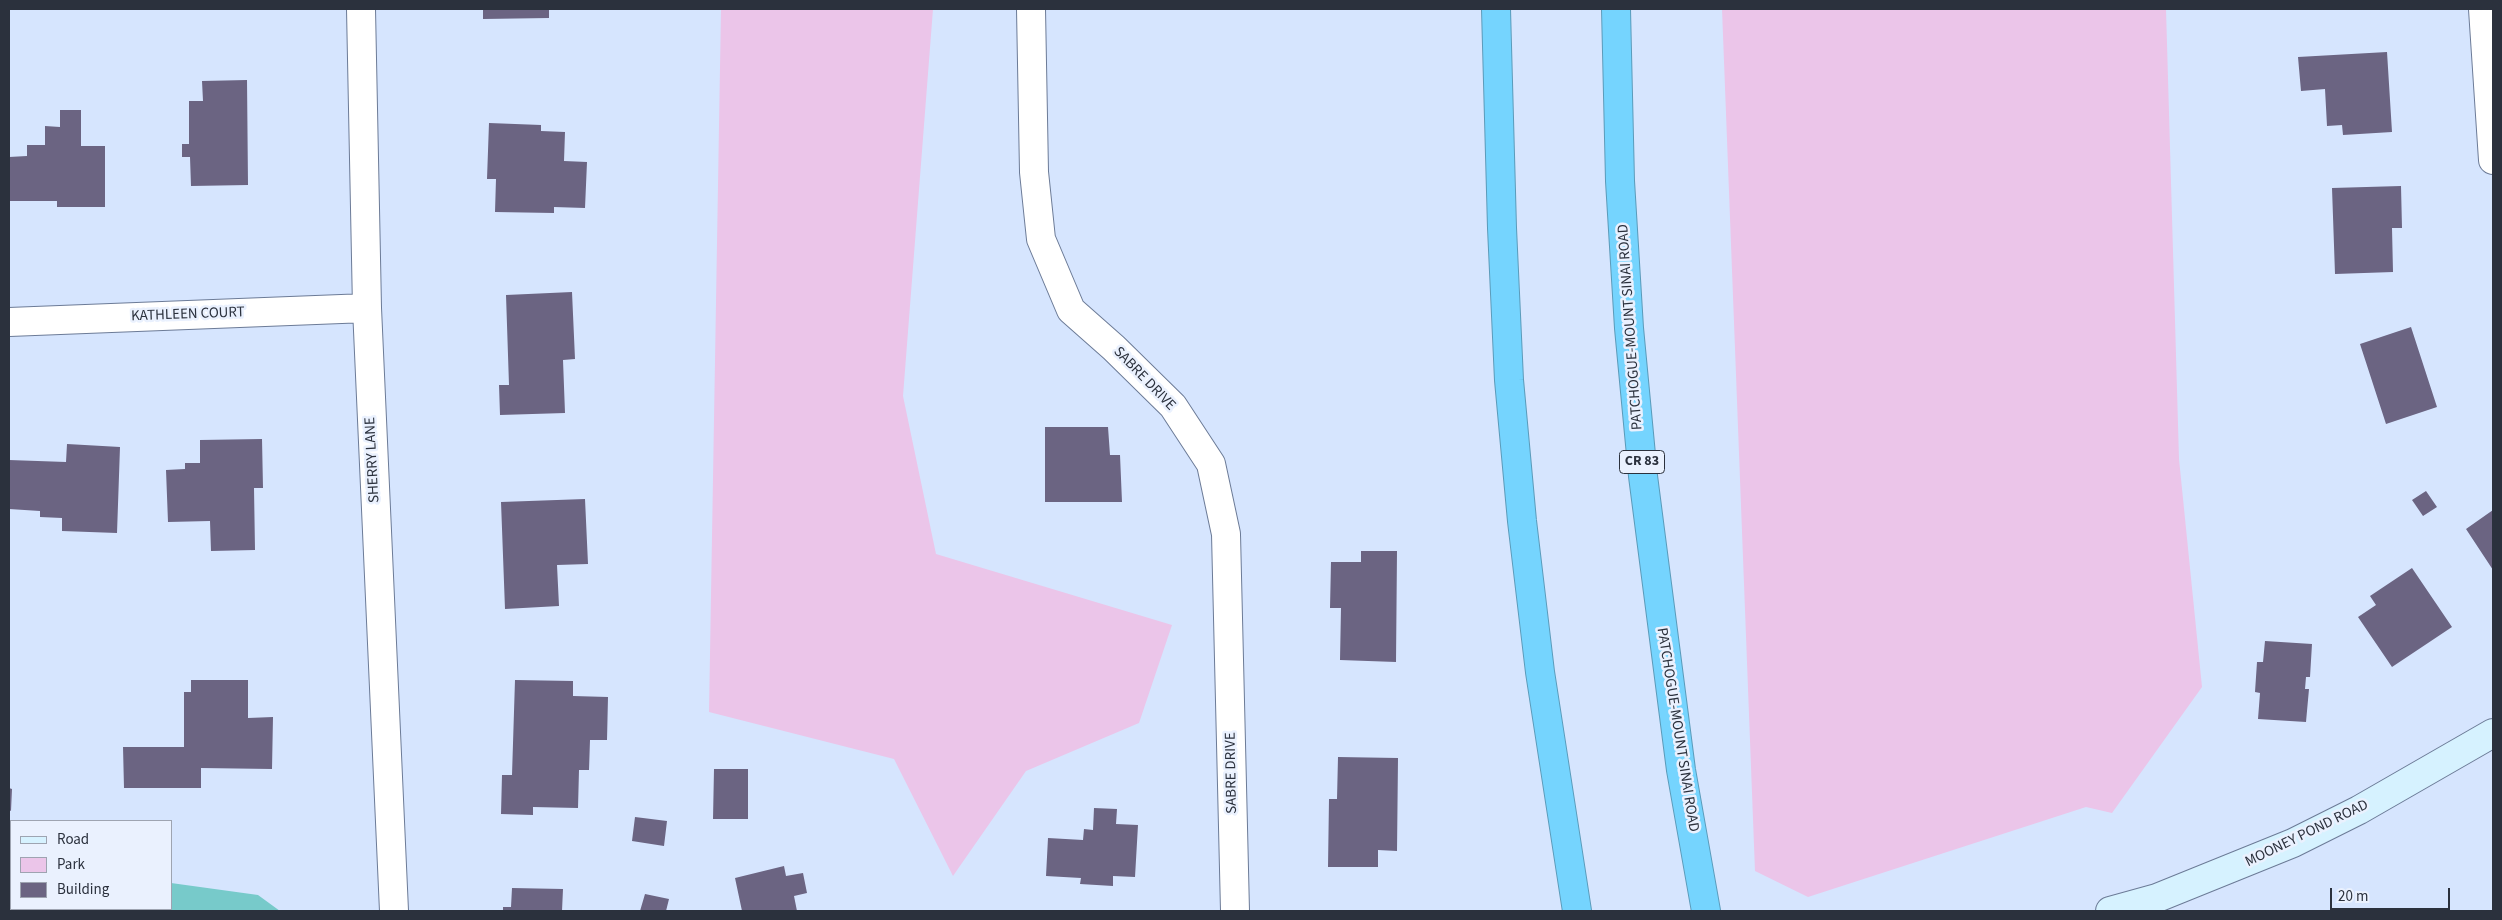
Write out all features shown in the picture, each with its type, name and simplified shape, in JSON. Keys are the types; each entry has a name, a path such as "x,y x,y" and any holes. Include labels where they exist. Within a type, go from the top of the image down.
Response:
{"highway":[{"path":"1496,9 1502,228 1509,380 1522,521 1539,662 1578,911"},
{"name":"PATCHOGUE-MOUNT SINAI ROAD","path":"1616,9 1620,181 1629,328 1643,476 1681,770 1706,911"}],"street":[{"name":"SHERRY LANE","path":"361,9 367,308 394,911"},
{"name":"SABRE DRIVE","path":"1031,9 1034,172 1041,239 1071,310 1114,348 1173,406 1211,464 1226,534 1235,911"},
{"path":"2483,9 2493,160"},
{"name":"KATHLEEN COURT","path":"9,322 367,308"},
{"name":"MOONEY POND ROAD","path":"2110,911 2157,898 2293,843 2359,810 2493,733"}],"green space":[{"path":"721,9 933,9 903,396 936,554 1172,625 1139,723 1026,771 953,876 894,759 709,712"},
{"path":"1722,9 2166,9 2179,459 2202,687 2112,813 2086,807 1808,897 1755,871"}],"shaded area":[{"path":"172,883 258,895 280,911 65,911 172,910"}],"building":[{"path":"483,9 549,9 549,18 483,19"},
{"path":"2387,52 2392,132 2343,135 2342,125 2327,126 2325,89 2301,91 2298,57"},
{"path":"247,80 248,185 191,186 190,157 182,157 182,144 189,144 189,101 203,101 202,81"},
{"path":"60,110 81,110 81,146 105,146 105,207 57,207 57,201 9,201 9,157 27,156 27,145 45,145 45,126 60,127"},
{"path":"489,123 541,125 541,131 565,132 564,161 587,162 585,208 554,207 554,213 495,212 496,179 487,179"},
{"path":"2401,186 2402,228 2392,228 2393,272 2335,274 2332,188"},
{"path":"572,292 575,359 563,360 565,413 500,415 499,385 509,385 506,295"},
{"path":"2411,327 2437,407 2386,424 2360,344"},
{"path":"1045,427 1108,427 1110,455 1120,455 1122,502 1045,502"},
{"path":"262,439 263,488 254,488 255,550 211,551 210,521 168,522 166,470 185,469 185,463 200,463 200,440"},
{"path":"67,444 120,447 117,533 62,531 62,518 40,517 40,511 9,509 9,460 66,462"},
{"path":"2426,491 2437,507 2423,516 2412,500"},
{"path":"585,499 588,564 557,565 559,606 505,609 501,502"},
{"path":"2493,510 2493,570 2466,529"},
{"path":"1361,551 1397,551 1396,662 1340,660 1341,608 1330,608 1331,562 1361,562"},
{"path":"2412,568 2452,627 2392,667 2358,617 2376,605 2370,596"},
{"path":"2265,641 2312,644 2310,677 2306,677 2305,689 2309,689 2306,722 2258,719 2260,693 2255,692 2257,662 2263,662"},
{"path":"191,680 248,680 248,718 273,717 272,769 201,768 201,788 124,788 123,747 184,747 184,692 191,692"},
{"path":"515,680 573,681 573,696 608,697 607,740 590,740 589,770 579,770 578,808 533,807 533,815 501,814 502,775 512,775"},
{"path":"1338,757 1398,758 1397,851 1378,850 1378,867 1328,867 1329,799 1337,799"},
{"path":"714,769 748,769 748,819 713,819"},
{"path":"9,788 12,789 11,811 9,810"},
{"path":"1094,808 1117,809 1116,824 1138,825 1135,877 1113,876 1113,886 1080,884 1081,878 1046,876 1048,838 1083,840 1084,829 1093,830"},
{"path":"635,817 667,821 664,846 632,841"},
{"path":"784,866 786,876 803,873 807,893 794,896 797,911 742,911 735,878"},
{"path":"512,888 563,889 562,911 503,911 503,907 511,907"},
{"path":"645,894 669,899 666,911 640,911"}]}
